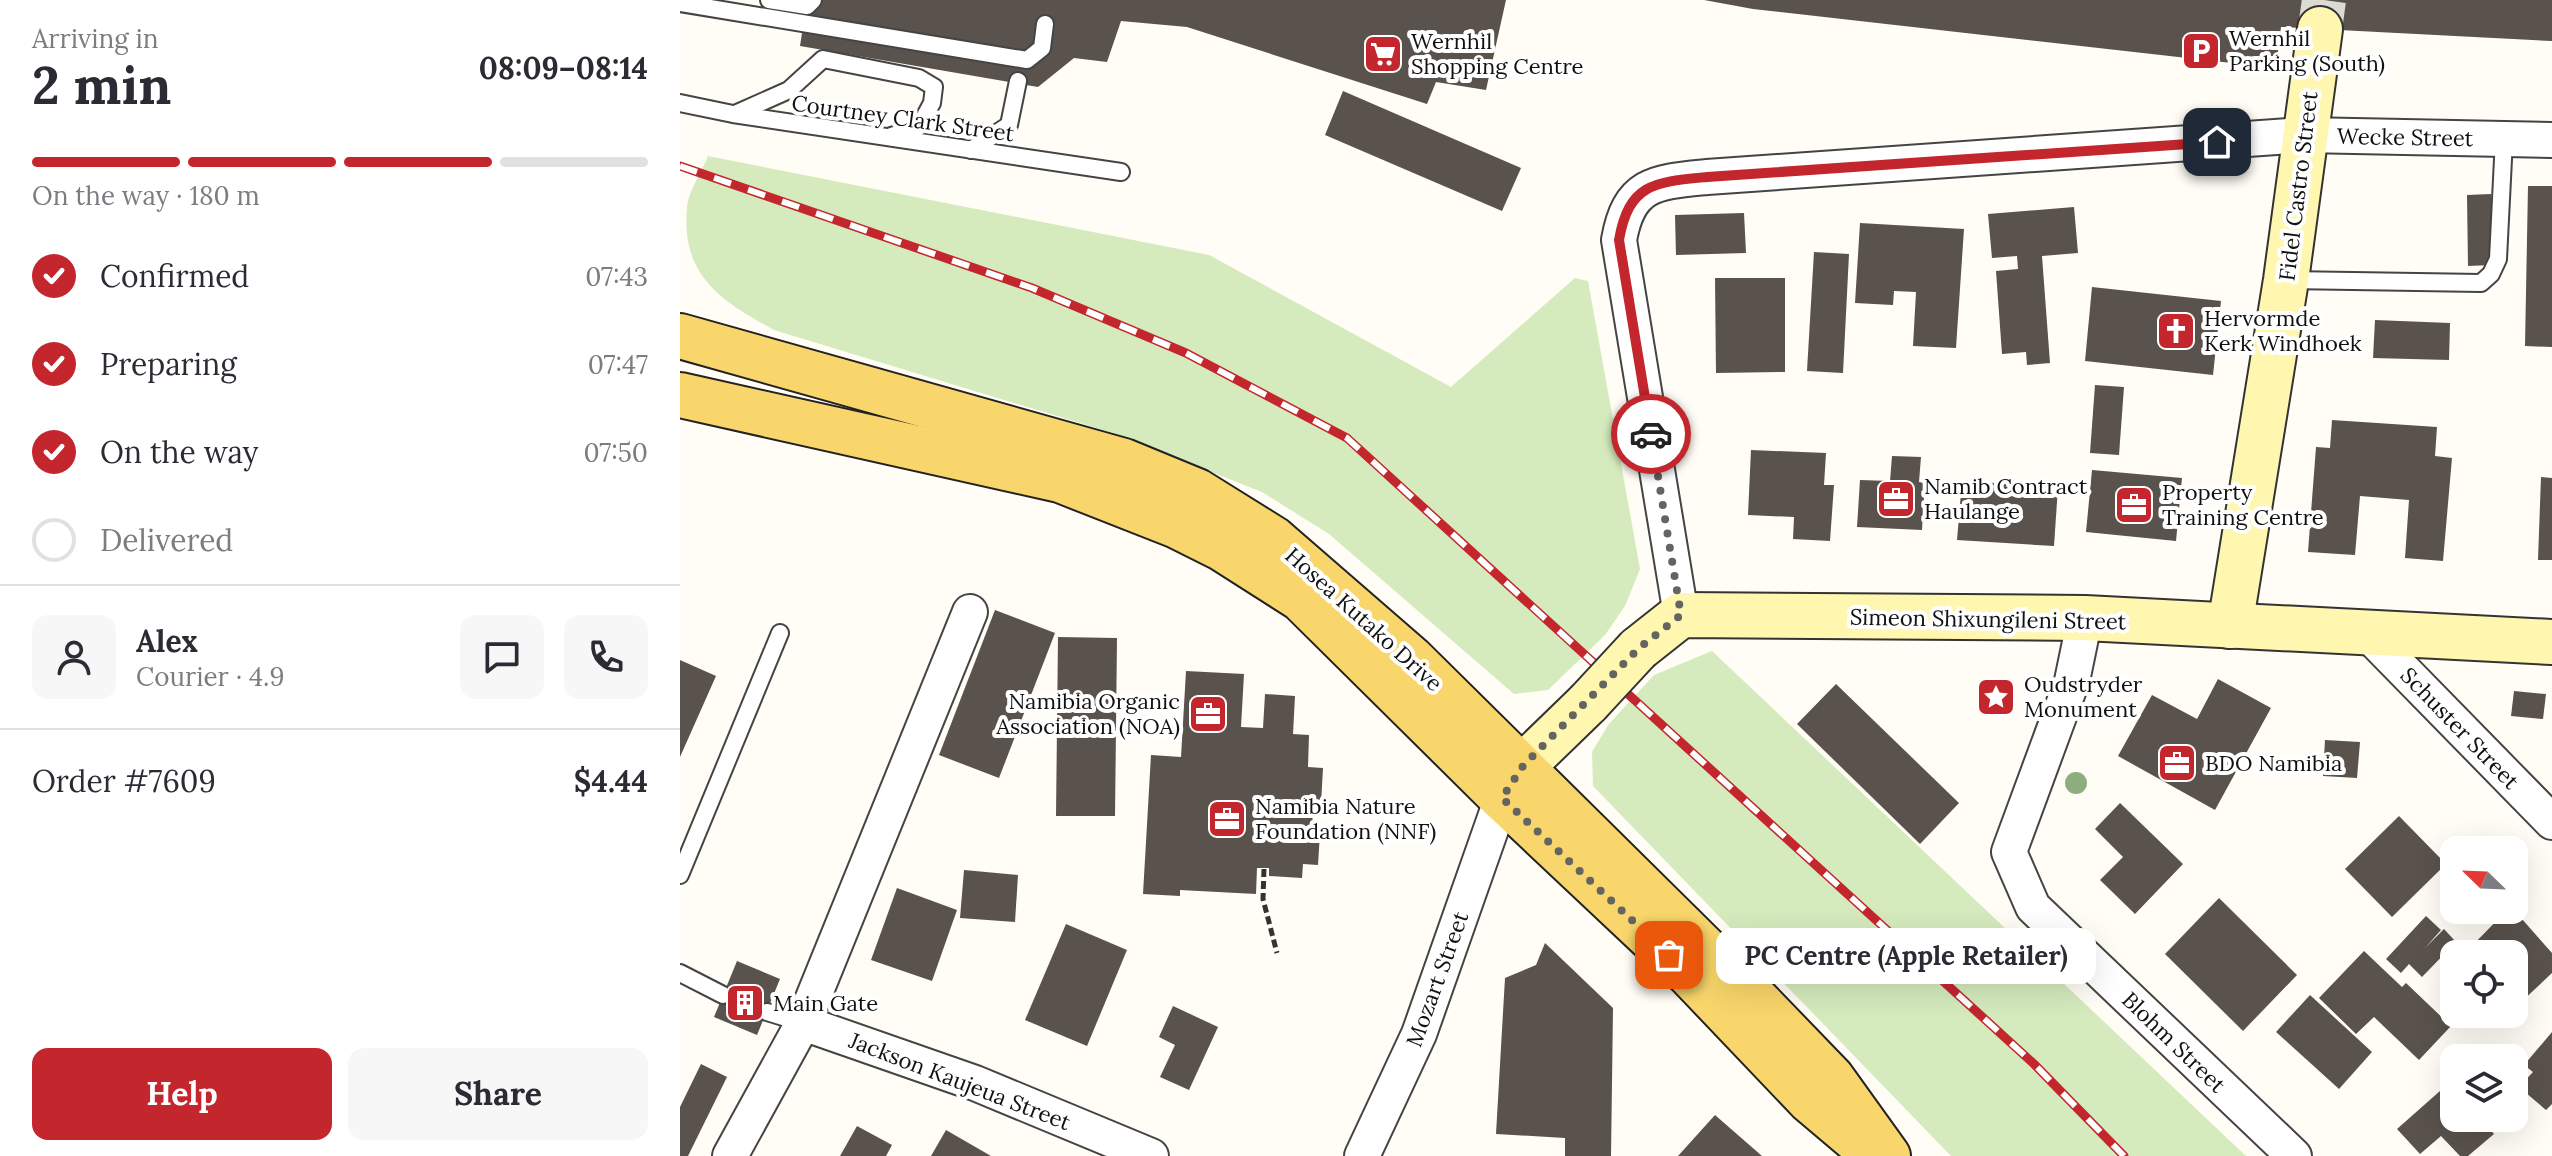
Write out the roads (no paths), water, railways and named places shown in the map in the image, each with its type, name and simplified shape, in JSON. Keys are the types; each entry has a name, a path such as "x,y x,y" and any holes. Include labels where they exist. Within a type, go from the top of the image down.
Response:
{"main road":[{"name":"Hosea Kutako Drive","path":"683,336 1124,461 1197,491 1274,539 1411,658 1512,782 1689,974 1810,1101 1875,1156"},
{"name":"Hosea Kutako Drive","path":"680,395 1060,480 1177,526 1221,548 1301,599 1512,782 1832,1078 1888,1156"}],"street":[{"name":"Fidel Castro Street","path":"2230,626 2286,280 2320,29"},
{"name":"Wecke Street","path":"1681,615 1619,240 1624,212 1638,192 1669,181 1707,177 2304,135 2552,140"},
{"path":"730,1156 803,1023 970,612"},
{"name":"Simeon Shixungileni Street","path":"1681,615 2085,618 2552,642"},
{"path":"1512,782 1638,649 1681,615"},
{"name":"Blohm Street","path":"2085,618 2072,681 2009,852 2033,907 2294,1156"},
{"name":"Schuster Street","path":"2368,634 2552,822"},
{"name":"Mozart Street","path":"1362,1156 1419,1034 1512,782"},
{"name":"Jackson Kaujeua Street","path":"803,1023 975,1083 1151,1156"}],"lane":[{"path":"769,0 807,6 813,0"},
{"path":"680,3 1027,60 1042,48 1045,24"},
{"path":"733,114 789,90 823,59 919,78 934,87 932,103 919,127 885,137"},
{"path":"971,150 1009,125 1018,81"},
{"name":"Courtney Clark Street","path":"680,103 733,114 1121,172"},
{"path":"2286,280 2481,283 2491,274 2498,259 2504,139"},
{"path":"680,875 780,633"},
{"path":"680,973 723,995"},
{"name":"Jackson Kaujeua Street","path":"767,1012 803,1023"}],"tunnel":[{"path":"2320,29 2324,0"}],"railway":[{"path":"680,166 1032,288 1186,353 1347,438 2034,1064 2124,1156"}],"place":[{"name":"Wernhil Parking (South)","path":"2201,51"},
{"name":"Wernhil Shopping Centre","path":"1383,54"},
{"name":"Hervormde Kerk Windhoek","path":"2176,331"},
{"name":"Namib Contract Haulange","path":"1896,499"},
{"name":"Property Training Centre","path":"2134,505"},
{"name":"Oudstryder Monument","path":"1996,697"},
{"name":"Namibia Organic Association (NOA)","path":"1208,714"},
{"name":"BDO Namibia","path":"2177,763"},
{"name":"Namibia Nature Foundation (NNF)","path":"1227,819"},
{"name":"PC Centre (Apple Retailer)","path":"1669,955"},
{"name":"Main Gate","path":"745,1003"}]}
